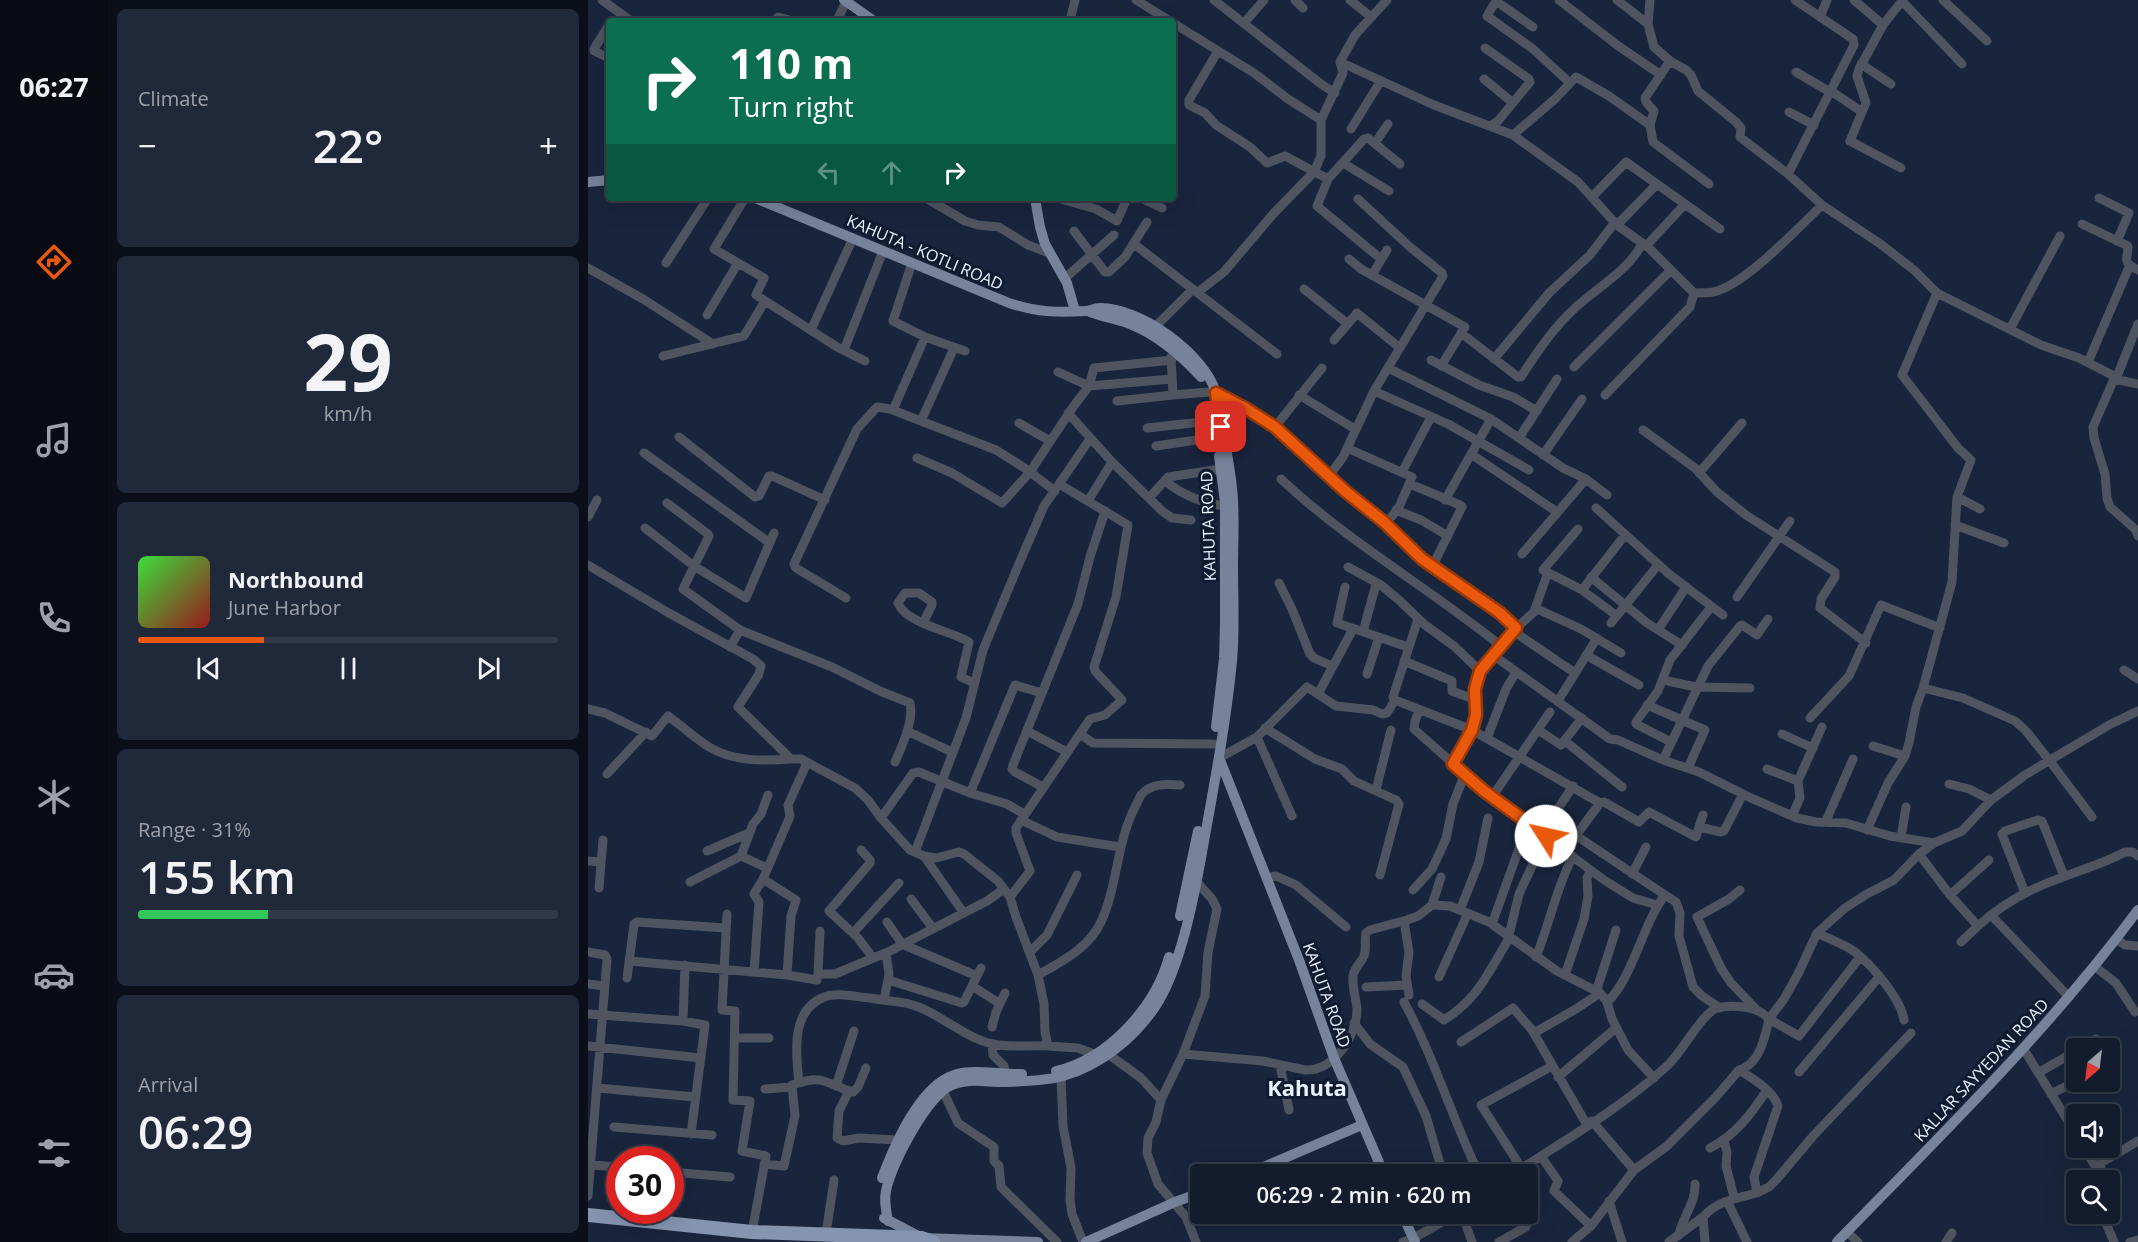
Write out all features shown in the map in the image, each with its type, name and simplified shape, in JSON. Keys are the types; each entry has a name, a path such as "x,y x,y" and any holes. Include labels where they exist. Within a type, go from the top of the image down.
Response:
{"highway":[{"path":"588,1215 752,1232 927,1240"}],"main road":[{"path":"845,1 870,18"},
{"path":"588,182 606,180"},
{"name":"KAHUTA - KOTLI ROAD","path":"762,201 1015,306 1047,313 1088,311"},
{"path":"1036,201 1040,227 1049,253 1065,278 1075,311"},
{"name":"KAHUTA ROAD","path":"1088,311 1098,308 1113,310 1155,327 1174,340 1213,381 1217,420 1232,488 1229,506 1224,659 1214,744 1216,758 1299,960 1334,1058 1380,1164"},
{"name":"KAHUTA ROAD","path":"1088,311 1137,327 1171,348 1199,375 1213,393"},
{"name":"KAHUTA ROAD","path":"1216,758 1232,660 1229,506 1216,437 1217,420"},
{"path":"888,1221 885,1195 894,1168 918,1122 943,1090 962,1082 1006,1082 1061,1077 1087,1067 1108,1054 1140,1025 1164,992 1174,967 1197,882 1216,758"},
{"path":"1038,1242 927,1240 888,1221 881,1215 878,1196 881,1180 898,1140 925,1098 944,1079 963,1073 1005,1075 1059,1070 1094,1054 1117,1037 1133,1021 1156,988 1167,964 1189,880 1216,758"},
{"name":"KALLAR SAYYEDAN ROAD","path":"1837,1242 2023,1048 2069,997 2138,910"},
{"path":"1270,1164 1362,1125"},
{"path":"1084,1242 1190,1197"},
{"path":"1407,1224 1414,1240"}],"street":[{"path":"602,0 626,18"},
{"path":"1071,18 1075,0"},
{"path":"1136,0 1165,18"},
{"path":"1214,0 1335,93"},
{"path":"1244,23 1264,0"},
{"path":"1295,0 1303,8"},
{"path":"1350,0 1371,17"},
{"path":"1155,327 1196,291 1224,272 1274,213 1314,172 1321,156 1322,120 1343,73 1340,62 1355,35 1387,0"},
{"path":"1558,0 1661,75"},
{"path":"1617,0 1648,24"},
{"path":"1650,0 1648,24 1654,47 1670,61 1686,70 1691,75 1698,91 1736,122 1741,128 1740,137 1788,174 1822,205 1882,245 1937,293 2042,345 2088,362 2115,379 2138,384"},
{"path":"1788,174 1854,45 1853,39 1795,0"},
{"path":"1820,17 1827,0"},
{"path":"1854,0 1883,25"},
{"path":"1901,168 1850,141 1866,103 1857,76 1861,64 1883,25 1902,0 1962,64"},
{"path":"1943,0 1987,41"},
{"path":"838,18 845,1"},
{"path":"1533,27 1496,1 1487,13 1487,16 1533,49 1570,83"},
{"path":"614,18 617,12"},
{"path":"778,16 784,18"},
{"path":"1176,25 1254,73 1288,99 1322,120"},
{"path":"606,30 594,51 606,57"},
{"path":"1485,48 1530,82 1498,121 1491,126"},
{"path":"1218,51 1189,105 1250,147 1267,163 1285,156 1328,179"},
{"path":"1670,61 1645,98 1654,111 1650,125 1656,145 1709,184"},
{"path":"1340,62 1380,82 1513,135 1578,182 1616,224 1644,245 1694,293 1715,292 1741,278 1767,258 1822,205"},
{"path":"1861,64 1891,84"},
{"path":"1797,72 1862,112"},
{"path":"1513,135 1556,99 1576,77 1609,96 1650,125"},
{"path":"1484,79 1513,103"},
{"path":"1352,129 1380,82"},
{"path":"1790,112 1814,125"},
{"path":"1375,143 1388,124"},
{"path":"1382,259 1317,206 1328,179 1364,139 1368,138 1400,164"},
{"path":"1592,197 1626,162 1720,229"},
{"path":"1343,163 1389,191"},
{"path":"1494,359 1550,292 1590,255 1616,224 1658,184"},
{"path":"1329,476 1343,457 1374,391 1443,276 1358,198"},
{"path":"2098,198 2129,213 2117,241"},
{"path":"666,263 706,201"},
{"path":"743,201 714,249 764,278 756,295 865,361"},
{"path":"931,201 965,221 999,227 1028,245 1049,253"},
{"path":"1073,201 1117,222 1126,201"},
{"path":"1147,201 1162,208"},
{"path":"1461,333 1521,377 1546,340 1574,309 1635,257 1685,204"},
{"path":"1074,231 1105,272 1108,272 1125,257 1147,222"},
{"path":"2082,224 2128,246 2125,258 2134,268 2088,362"},
{"path":"1065,278 1114,235"},
{"path":"2010,329 2060,236"},
{"path":"811,330 853,238"},
{"path":"1134,244 1277,354"},
{"path":"1372,275 1387,250"},
{"path":"844,350 883,251"},
{"path":"1349,259 1372,275 1465,327 1441,366"},
{"path":"707,315 738,263"},
{"path":"912,263 892,320 926,337 965,351"},
{"path":"588,268 643,299 713,344"},
{"path":"1574,367 1671,270"},
{"path":"1304,289 1348,324"},
{"path":"1605,395 1690,307 1694,293"},
{"path":"1867,830 1888,783 1905,756 1916,707 1952,582 1957,497 1971,460 1958,448 1902,375 1937,293"},
{"path":"663,357 744,336 765,301"},
{"path":"1334,340 1357,313 1400,348"},
{"path":"2138,324 2093,427 2105,474 2110,507 2136,530 2138,536"},
{"path":"893,410 926,337"},
{"path":"921,421 954,348"},
{"path":"1171,348 1173,395"},
{"path":"917,458 952,473 1002,503 1005,502 1030,471 1068,413 1089,386 1094,368 1172,360"},
{"path":"1431,360 1479,386 1513,397 1536,411"},
{"path":"1275,427 1322,368"},
{"path":"1388,368 1491,419 1563,468 1586,479 1607,495"},
{"path":"1058,372 1089,386 1172,380"},
{"path":"1519,438 1557,379"},
{"path":"1374,391 1431,417 1529,470"},
{"path":"1117,401 1213,393 1245,408 1275,427 1432,567 1500,613 1514,630 1575,674"},
{"path":"1299,395 1355,429"},
{"path":"1544,455 1582,399"},
{"path":"846,598 795,566 857,429 877,407 893,410 996,450 1057,488 1088,501 1125,522 1129,529 1116,597 1094,667 1122,700 1105,715 1090,719 1022,817 1016,833 1030,871 1010,897"},
{"path":"1068,413 1112,462 1162,511 1172,518 1191,520"},
{"path":"1402,472 1431,417"},
{"path":"1445,500 1491,419"},
{"path":"1147,428 1217,420"},
{"path":"1019,423 1050,441"},
{"path":"1699,473 1742,423"},
{"path":"1643,430 1685,460 1724,498 1835,572 1835,577 1821,599 1820,608 1866,643"},
{"path":"1156,446 1216,437"},
{"path":"679,438 755,497 759,496 769,476 772,476 825,500"},
{"path":"920,854 941,781 966,718 989,635 1038,519 1090,439"},
{"path":"1347,448 1412,477 1396,510 1386,524"},
{"path":"644,453 770,543"},
{"path":"1471,453 1557,512"},
{"path":"1088,501 1112,462"},
{"path":"1149,498 1168,477 1221,469"},
{"path":"1281,479 1340,530 1460,613 1501,646"},
{"path":"1522,554 1586,479"},
{"path":"1165,481 1192,497 1229,506"},
{"path":"1410,484 1461,505 1432,567"},
{"path":"1957,497 1980,509"},
{"path":"588,517 597,500"},
{"path":"667,503 709,536 683,589 740,630 832,667 910,703 911,709 906,731 895,762"},
{"path":"1596,508 1658,565 1723,615"},
{"path":"1396,510 1421,520 1448,536"},
{"path":"1043,787 1012,770 1078,604 1105,511"},
{"path":"1737,597 1790,521"},
{"path":"1955,525 2004,543"},
{"path":"645,528 694,566 746,598 774,533"},
{"path":"1578,529 1544,570 1582,590 1614,619 1658,565"},
{"path":"1582,590 1625,535"},
{"path":"1348,567 1400,601 1480,671"},
{"path":"589,569 753,659 761,666 759,674 738,707 791,759"},
{"path":"1453,764 1472,730 1476,715 1475,689 1480,671 1535,608 1548,572"},
{"path":"1591,577 1633,613 1682,645"},
{"path":"1279,583 1310,654 1332,666"},
{"path":"1363,632 1376,584"},
{"path":"1344,587 1337,623 1408,647"},
{"path":"1658,630 1686,587"},
{"path":"1810,718 1849,676 1881,606 1884,605 1940,628"},
{"path":"1671,742 1636,724 1658,691 1670,660 1711,607"},
{"path":"1535,608 1597,638 1621,653"},
{"path":"1216,758 1257,736 1307,687 1336,705 1387,713 1395,700 1393,697 1418,619"},
{"path":"1663,760 1708,666 1740,626 1743,625 1756,635 1768,619"},
{"path":"923,623 969,642 961,677 974,683"},
{"path":"1318,694 1353,629"},
{"path":"730,647 740,630"},
{"path":"1366,674 1379,637"},
{"path":"1558,701 1597,638"},
{"path":"1586,655 1639,685"},
{"path":"1493,656 1610,739 1618,740 1663,760 1688,768 1792,816 1816,822 1846,824 1934,843"},
{"path":"1404,661 1452,681 1452,691 1476,700"},
{"path":"2124,670 2138,679"},
{"path":"1487,738 1506,689 1516,672"},
{"path":"1663,680 1696,687 1750,688"},
{"path":"970,793 1015,685 1042,693"},
{"path":"1923,688 1963,698 2015,722 2049,760 2092,818"},
{"path":"1395,700 1472,730 1600,803 1604,802 1639,822 1649,812 1696,837 1703,815"},
{"path":"1647,705 1705,730 1688,768"},
{"path":"588,709 605,713 652,736 668,716 710,748 734,756 764,761 801,759 855,788 910,850 936,858 959,852 989,872 1010,897 1038,975 1044,1004 1048,1046"},
{"path":"1419,711 1414,729 1492,797 1633,898 1657,904"},
{"path":"1572,1242 1591,1226 1634,1170 1667,1146 1739,1070 1745,1068 1763,1046 1769,1019 1798,974 1817,933 1845,908 1894,880 1919,854 1934,843 1970,825 1991,800 2049,760 2138,711"},
{"path":"1492,797 1550,712"},
{"path":"1538,730 1561,745 1582,718"},
{"path":"1792,816 1800,798 1798,781 1822,727"},
{"path":"1265,728 1314,759 1342,769 1354,781 1396,800 1399,804 1380,875"},
{"path":"1027,730 1067,752"},
{"path":"1376,790 1391,730"},
{"path":"906,731 952,752"},
{"path":"607,774 646,732"},
{"path":"1080,734 1093,743 1214,744"},
{"path":"1782,735 1813,748"},
{"path":"1257,736 1293,816"},
{"path":"1565,741 1622,787"},
{"path":"1873,746 1905,756"},
{"path":"1826,821 1853,759"},
{"path":"754,972 759,902 754,894 763,879 790,816 788,805 807,763"},
{"path":"1767,769 1798,781"},
{"path":"881,818 914,773 927,774 970,793 1007,804 1022,817 1057,837 1120,847"},
{"path":"1413,890 1432,869 1446,839 1453,804 1465,774"},
{"path":"1949,784 1969,789 1991,800"},
{"path":"1038,975 1069,957 1091,938 1101,923 1112,888 1126,824 1142,795 1158,785 1180,785"},
{"path":"1422,1004 1444,1020 1459,1010 1478,991 1509,936 1519,894 1544,834 1573,786"},
{"path":"1699,827 1724,831 1743,794"},
{"path":"690,882 741,856 749,833 761,814 768,795"},
{"path":"1600,803 1577,834 1578,837 1676,902 1680,913 1679,936 1693,987 1720,1008"},
{"path":"1901,837 1906,807"},
{"path":"1439,977 1464,911 1479,862 1488,818"},
{"path":"2025,892 2002,834 2005,831 2042,820 2064,876"},
{"path":"707,851 749,833"},
{"path":"599,888 603,840"},
{"path":"1492,924 1521,843"},
{"path":"1632,874 1646,847"},
{"path":"861,850 870,863 829,910 853,933 873,958"},
{"path":"1960,942 1991,915 2025,892 2125,852 2133,852 2138,856"},
{"path":"920,854 963,912"},
{"path":"1919,854 1978,927"},
{"path":"741,856 767,868"},
{"path":"1536,957 1561,879 1573,856"},
{"path":"1950,895 1989,860"},
{"path":"588,861 601,861"},
{"path":"1565,975 1584,919 1588,890 1587,878 1591,870"},
{"path":"1030,952 1047,935 1077,875"},
{"path":"1266,878 1276,876 1296,885 1346,927"},
{"path":"1183,1054 1263,1061 1310,1070 1327,1064 1347,1042 1354,1029 1357,1010 1353,978 1364,956 1366,933 1418,916 1432,905 1442,877"},
{"path":"763,879 796,900 791,916 787,975"},
{"path":"1196,1242 1186,1217 1158,1184 1147,1153 1148,1138 1156,1122 1161,1100 1203,1005 1208,952 1217,909 1212,899 1197,882"},
{"path":"853,933 899,883"},
{"path":"818,974 835,974 886,953 1004,889"},
{"path":"1740,890 1697,917 1731,983 1757,1010 1799,1036 1860,957"},
{"path":"1607,1002 1614,996 1657,904 1665,895"},
{"path":"911,899 932,927"},
{"path":"1432,905 1450,906 1492,924 1536,957 1598,992 1607,1002 1616,1028 1628,1050 1654,1078"},
{"path":"727,914 722,1010 735,1011 733,1100 750,1101 741,1151 766,1156 752,1232"},
{"path":"1991,915 2069,997"},
{"path":"1404,921 1408,952 1406,998 1474,1164"},
{"path":"627,978 634,924 637,922 726,928"},
{"path":"887,922 902,944 977,977 999,1003"},
{"path":"1534,1033 1576,1009 1598,992 1616,930"},
{"path":"629,961 787,975 817,980 820,931"},
{"path":"1817,933 1860,957 1903,1010 1904,1020"},
{"path":"2116,939 2125,945 2138,946"},
{"path":"588,952 605,955 607,959 598,1084 592,1110 588,1196"},
{"path":"884,1000 888,980 886,953"},
{"path":"682,1021 685,965"},
{"path":"2094,966 2116,983 2135,1012"},
{"path":"888,980 962,1003 977,977"},
{"path":"1799,1072 1878,977"},
{"path":"588,984 604,986"},
{"path":"1366,987 1407,985"},
{"path":"992,1027 999,1003 1005,993"},
{"path":"764,1164 784,1166 795,1116 796,1040 808,1009 824,998 834,995 917,1006 992,1044 1078,1048 1094,1054"},
{"path":"1530,1164 1654,1078 1674,1059 1716,1008 1730,1006 1757,1010"},
{"path":"1461,1042 1513,1008 1534,1033 1558,1077 1590,1123 1634,1170"},
{"path":"588,1014 682,1021 705,1025 691,1134"},
{"path":"1354,1023 1370,1044 1402,1067 1426,1116 1440,1164"},
{"path":"1558,1077 1616,1028"},
{"path":"836,1086 854,1031"},
{"path":"1669,1242 1709,1211 1730,1199 1757,1193 1769,1187 1814,1135 1911,1033"},
{"path":"735,1038 769,1038"},
{"path":"992,1044 992,1053 1004,1066 1005,1075"},
{"path":"588,1047 701,1058"},
{"path":"2023,1048 2066,1118"},
{"path":"1108,1054 1141,1078 1161,1100"},
{"path":"2038,1073 2066,1057"},
{"path":"1280,1065 1289,1110"},
{"path":"1514,1164 1481,1105 1552,1066"},
{"path":"765,1089 796,1085 814,1078 853,1092 858,1087 866,1068"},
{"path":"1739,1070 1776,1098 1778,1106 1754,1177 1757,1193"},
{"path":"1061,1077 1063,1126 1071,1168 1070,1200 1072,1214 1084,1242"},
{"path":"588,1078 598,1084 696,1097"},
{"path":"2051,1094 2066,1086"},
{"path":"943,1090 958,1123 994,1147 994,1161 999,1166 1000,1187 1057,1242"},
{"path":"1710,1148 1724,1141 1747,1119 1767,1090"},
{"path":"849,1091 839,1110 837,1138 843,1141 859,1138 898,1140"},
{"path":"614,1127 712,1135"},
{"path":"1724,1141 1727,1152 1726,1166 1730,1199 1747,1242"},
{"path":"2100,1170 2102,1162 2138,1141"},
{"path":"1541,1156 1558,1181 1554,1191 1591,1226"},
{"path":"591,1165 606,1166"},
{"path":"684,1173 730,1177"},
{"path":"826,1234 834,1180"},
{"path":"1679,1235 1681,1224 1694,1197 1695,1184"},
{"path":"1609,1201 1622,1242"},
{"path":"1703,1217 1705,1242"},
{"path":"1403,1242 1414,1240 1440,1224"},
{"path":"1466,1224 1472,1242"},
{"path":"1498,1242 1526,1227 1523,1224"},
{"path":"2101,1242 2113,1241 2106,1224"},
{"path":"1847,1232 1858,1242"},
{"path":"1946,1242 1952,1233"},
{"path":"2130,1242 2138,1240"}],"district":[{"name":"Kahuta","path":"1307,1087"}],"route":[{"path":"1221,427 1216,393 1275,427 1345,491 1384,522 1422,559 1500,613 1516,628 1480,671 1475,689 1476,715 1472,730 1453,764 1484,791 1546,836"}]}
